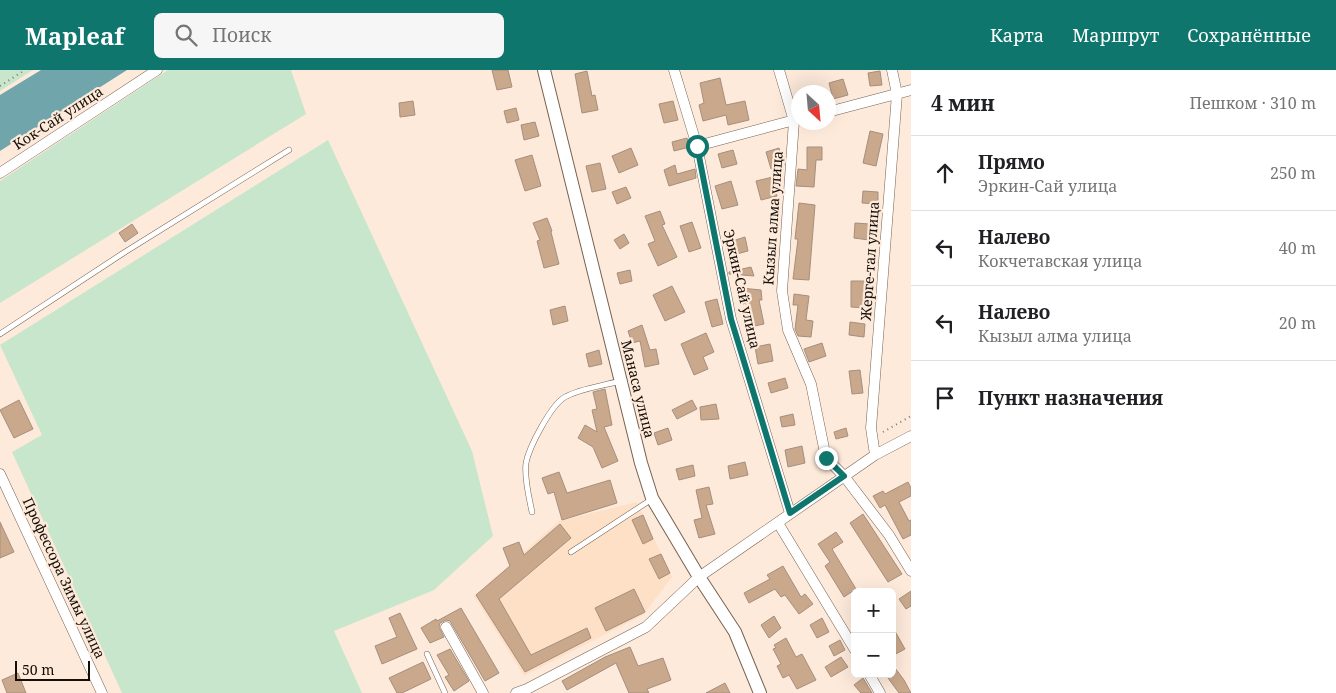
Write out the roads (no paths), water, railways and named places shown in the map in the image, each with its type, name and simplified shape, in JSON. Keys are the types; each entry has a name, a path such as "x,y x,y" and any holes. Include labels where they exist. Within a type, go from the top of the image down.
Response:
{"street":[{"name":"Кок-Сай улица","path":"0,173 157,70"},
{"name":"Манаса улица","path":"544,70 641,463 652,498 699,577 735,632 760,693"},
{"name":"Эркин-Сай улица","path":"674,70 697,146 731,319 790,513"},
{"name":"Кызыл алма улица","path":"778,70 791,106"},
{"name":"Жерге-тал улица","path":"875,455 871,428 897,94 892,70"},
{"path":"836,110 911,90"},
{"path":"697,146 791,121"},
{"name":"Кызыл алма улица","path":"795,130 782,291 788,330 811,384 826,458 844,476 889,535 911,571"},
{"path":"516,693 528,691 646,627 699,577 875,455 911,436"},
{"name":"Профессора Зимы улица","path":"0,474 102,693"},
{"path":"778,523 851,643"},
{"path":"446,627 483,693"},
{"path":"871,678 880,693"}],"lane":[{"path":"0,334 125,252 289,150"},
{"path":"532,512 526,462 538,432 551,412 562,398 621,381"},
{"path":"571,552 652,498"},
{"path":"427,654 445,693"}],"water":[{"path":"41,70 127,70 0,151 0,95"}]}
